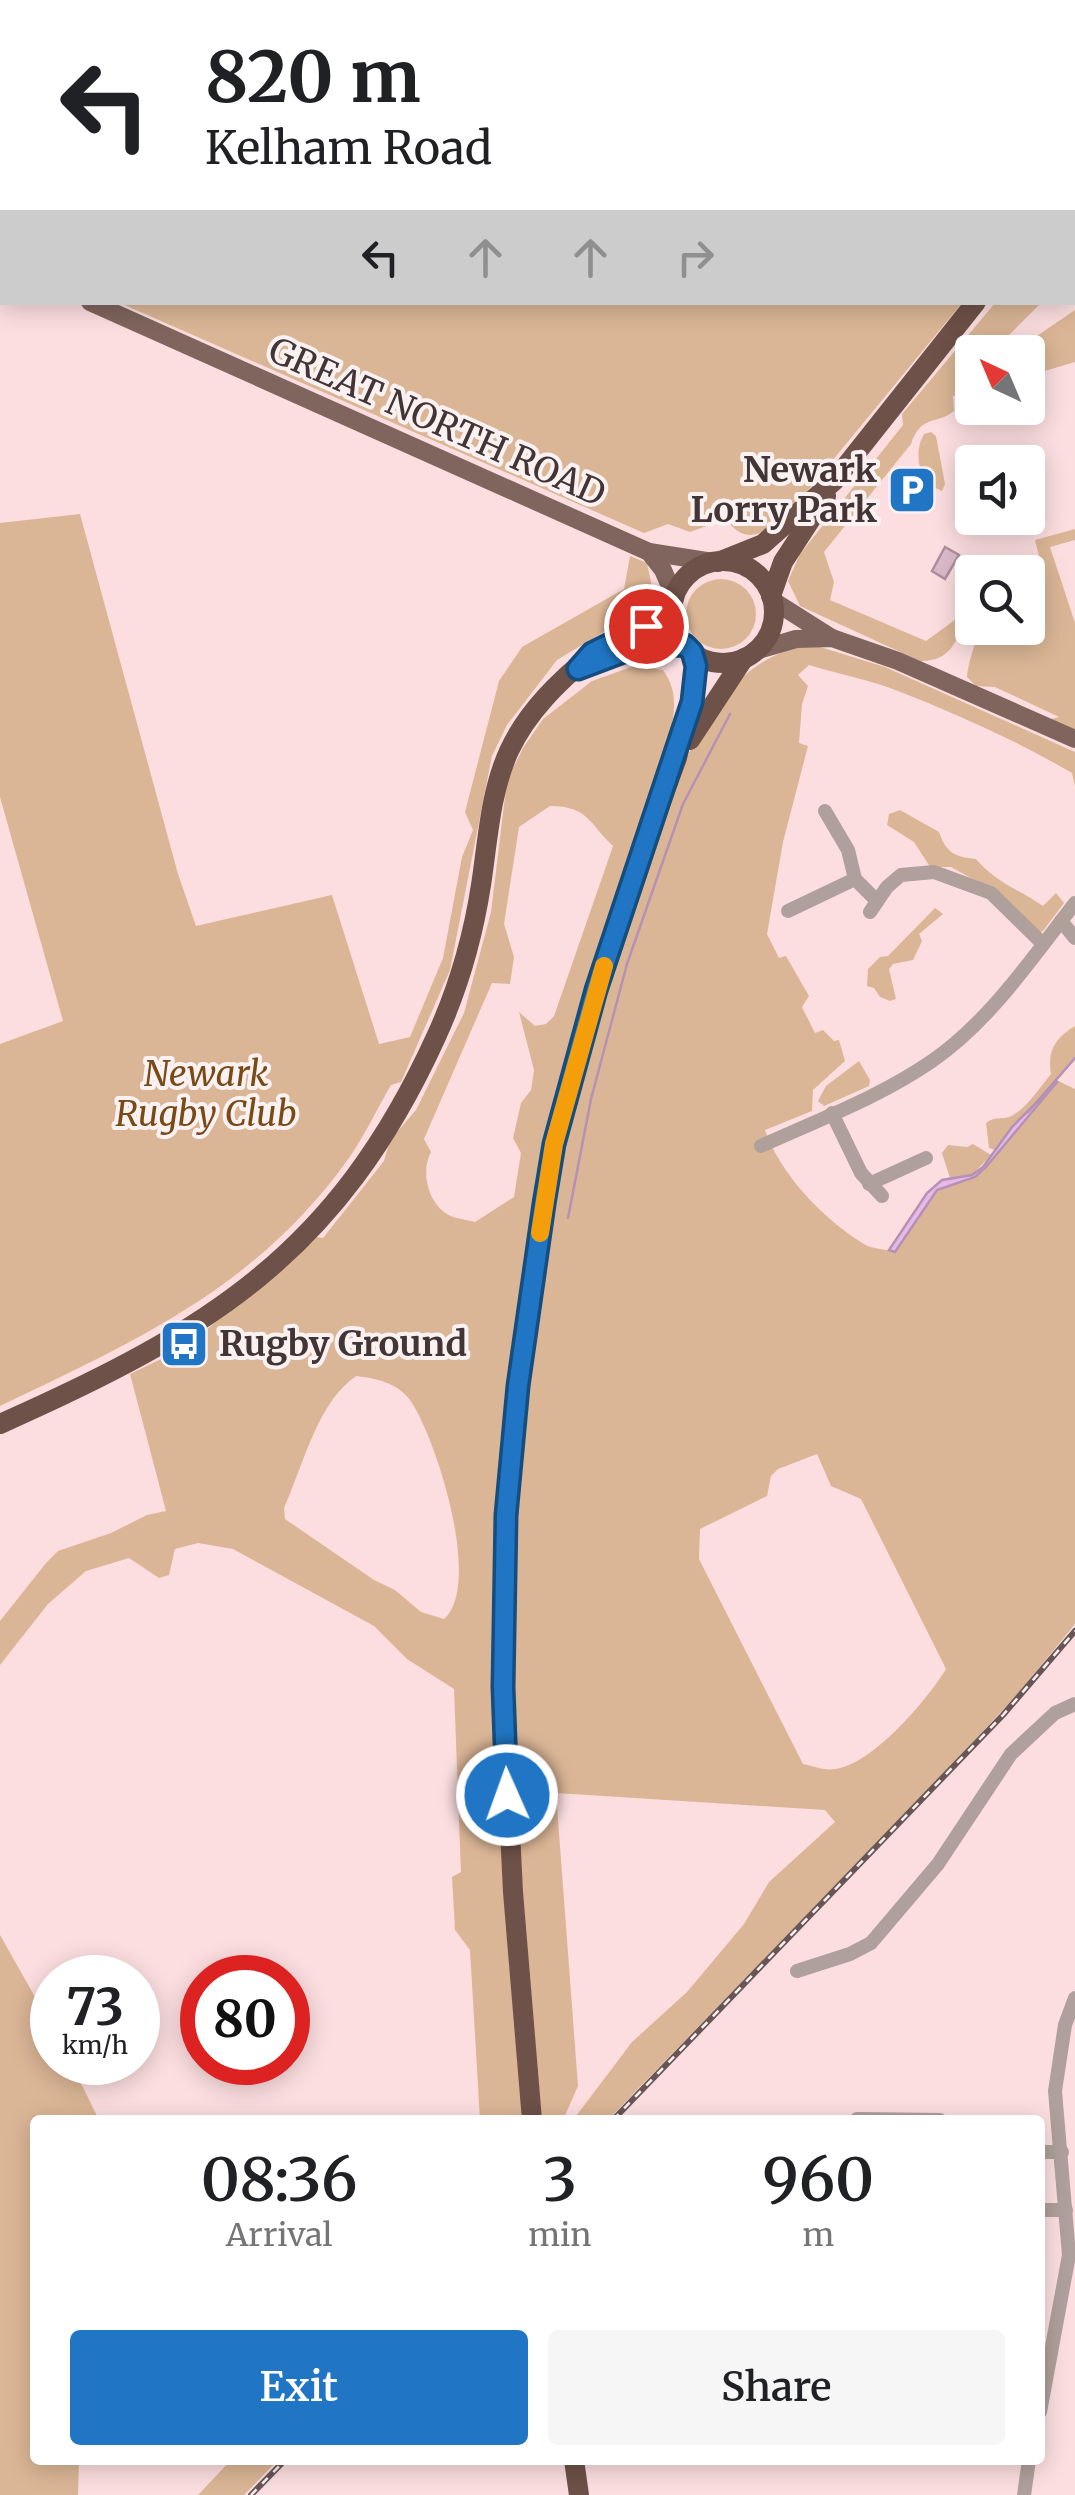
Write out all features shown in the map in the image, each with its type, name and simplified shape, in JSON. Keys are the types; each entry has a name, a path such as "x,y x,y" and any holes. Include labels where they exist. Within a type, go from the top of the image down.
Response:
{"highway":[{"path":"676,758 771,630 772,598 780,568 834,481 974,305"},
{"path":"532,2115 513,1892 503,1687 510,1451 554,1144 618,918 676,758 694,690 696,666 676,630 674,605 689,575 763,544 834,481"},
{"path":"715,562 749,568 762,578 772,598"},
{"path":"0,1424 138,1360 212,1314 297,1246 364,1168 394,1121 438,1034 467,954 494,796 510,750 534,710 592,653 674,605"},
{"path":"578,669 639,646 688,648 717,662 750,655"},
{"path":"575,2465 579,2495"}],"main road":[{"name":"GREAT NORTH ROAD","path":"97,305 649,552 715,562"},
{"path":"649,552 663,570 674,605"},
{"path":"772,598 832,638 898,661 1075,739"},
{"path":"750,655 796,639 832,638"}],"street":[{"path":"825,811 848,850 855,879 874,906 901,875 934,872 991,894 1043,944"},
{"path":"791,904 855,879"},
{"path":"761,1146 908,1076 948,1049 987,1012 1075,903"},
{"path":"1061,921 1075,938"},
{"path":"832,1113 869,1184 882,1196"},
{"path":"869,1184 926,1158"},
{"path":"797,1970 850,1954 871,1943 938,1864 1011,1754 1055,1713 1075,1704"},
{"path":"1045,2386 1070,2255 1055,2091 1059,2053 1075,1998"},
{"path":"1045,2121 1058,2121"},
{"path":"1045,2152 1062,2152"},
{"path":"1045,2210 1066,2210"},
{"path":"1024,2495 1028,2465"}],"green space":[{"path":"125,305 960,305 786,517 762,532 747,535 726,519 690,532 668,524 644,533"},
{"path":"993,305 1039,305 1009,335 968,335"},
{"path":"1075,310 1075,362 1045,371 1045,335 1038,335"},
{"path":"955,351 954,411 920,428 824,552 834,582 830,600 926,641 955,620 955,640 946,654 920,661 800,606 788,581 800,554 903,425 902,414"},
{"path":"931,432 936,436 945,484 942,491 925,483 919,464 921,440"},
{"name":"Newark Rugby Club","path":"80,514 178,874 196,926 332,895 379,1044 410,1037 443,958 462,857 473,830 465,812 499,681 522,647 624,589 630,556 647,563 652,587 645,607 557,660 507,725 492,756 450,970 401,1082 391,1085 349,1158 313,1203 235,1276 147,1333 0,1406 0,1044 63,1021 0,797 0,523"},
{"path":"1075,529 1075,540 1050,547 1075,623 1075,736 1048,720 1059,717 995,687 976,686 967,677 975,645 1045,645 1045,555 1039,555 1035,540"},
{"path":"721,579 735,581 746,589 754,600 754,628 746,639 735,647 721,649 707,647 696,639 688,628 686,614 688,600 696,589 707,581"},
{"path":"814,645 885,667 1075,752 1075,786 1072,773 1051,761 920,700 809,665 798,675 808,686 802,704 799,743 808,746 783,842 767,934 779,958 786,956 809,996 802,1007 815,1033 823,1030 834,1041 839,1040 845,1061 813,1090 812,1111 765,1130 781,1163 819,1209 864,1244 895,1252 937,1190 975,1177 1058,1081 1075,1089 1075,1624 1017,1695 613,2115 577,2115 632,2042 687,1992 744,1924 769,1882 835,1822 825,1810 556,1793 578,2086 565,2115 480,2115 470,1950 455,1930 452,1877 461,1872 454,1689 407,1659 374,1626 233,1549 198,1543 175,1549 169,1575 159,1578 129,1558 86,1571 48,1604 0,1665 0,1621 58,1551 166,1511 130,1374 186,1347 316,1237 323,1238 384,1161 390,1140 416,1110 464,1013 491,912 507,780 543,719 592,681 634,666 663,670 674,702 672,725 661,759 687,756 723,699 770,658","holes":["550,806 588,818 613,846 554,1016 546,1024 535,1026 519,1012 534,1070 531,1090 521,1103 513,1138 521,1153 514,1197 475,1222 447,1214 433,1200 426,1175 431,1152 424,1139 492,983 510,984 514,957 504,924 519,827","356,1376 386,1382 405,1394 432,1445 457,1545 459,1576 455,1601 444,1619 421,1612 395,1590 285,1519 284,1508 312,1436 331,1402","817,1454 831,1486 861,1499 946,1669 926,1697 881,1744 850,1765 835,1769 803,1764 699,1559 700,1529 767,1496 771,1476 778,1469"]},
{"path":"900,810 939,832 952,852 976,859 1000,881 1043,906 1056,893 1064,903 1043,931 1034,935 1005,897 951,867 930,867 914,842 887,825 889,814"},
{"path":"935,908 943,914 919,934 922,941 913,960 893,964 889,969 896,999 880,997 867,986 868,969 880,957 888,956"},
{"path":"1075,1026 1075,1057 995,1150 989,1148 986,1123 1009,1117 1027,1104 1051,1074 1054,1046"},
{"path":"859,1061 870,1080 869,1086 824,1106 818,1101 826,1086"},
{"path":"973,1144 991,1155 972,1175 950,1178 942,1153 948,1145"},
{"path":"0,1935 30,1988 30,2085 82,2085 97,2115 30,2115 30,2465 79,2465 78,2495 0,2495"},
{"path":"226,2465 273,2465 244,2495 198,2495"}],"shaded area":[{"path":"1058,1081 986,1167 975,1177 937,1190 895,1252 889,1250 927,1193 942,1180 972,1175 983,1167 1012,1127"}],"building":[{"path":"945,547 959,555 955,555 945,579 932,571"}],"waterway":[{"path":"568,1218 591,1099 627,964 683,804 730,714"},
{"path":"1028,1112 1075,1058"}],"railway":[{"path":"618,2115 1003,1715 1075,1631"},
{"path":"251,2495 280,2465"}],"slow traffic":[{"path":"540,1233 554,1144 604,966"}],"place":[{"name":"Newark Lorry Park","path":"912,490"},
{"name":"Rugby Ground","path":"184,1344"}],"route":[{"path":"507,1795 503,1687 510,1451 554,1144 596,990 676,758 696,677 692,652 685,645 639,646 578,669 592,653 646,626"}]}
